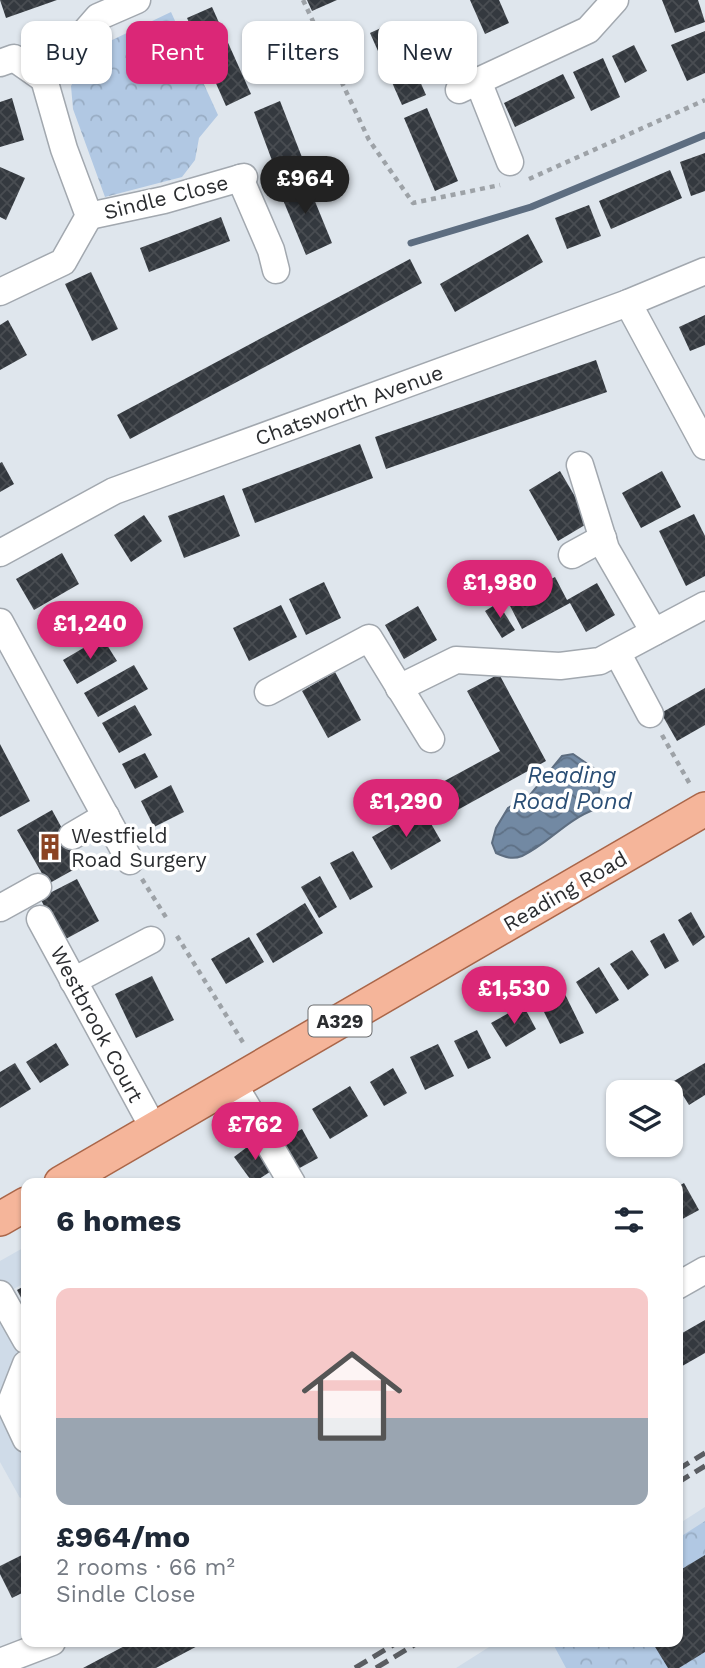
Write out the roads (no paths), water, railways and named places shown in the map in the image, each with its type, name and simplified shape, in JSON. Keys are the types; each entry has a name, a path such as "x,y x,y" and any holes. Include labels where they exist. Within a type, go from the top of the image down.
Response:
{"main road":[{"name":"Reading Road","path":"70,1178 233,1083 699,799"},
{"path":"0,1219 21,1207"}],"street":[{"path":"95,21 137,0"},
{"path":"510,162 469,86 588,30 615,0"},
{"path":"0,63 14,58 21,63"},
{"path":"0,292 63,262 89,216 64,149 45,84"},
{"name":"Sindle Close","path":"89,216 164,200 242,177 271,250 276,270"},
{"name":"Chatsworth Avenue","path":"0,553 114,491 628,303 705,271"},
{"path":"628,303 705,446"},
{"path":"580,465 603,538 654,632"},
{"path":"572,555 603,538"},
{"path":"400,688 456,660 579,665 618,654 705,605"},
{"path":"0,622 130,861"},
{"path":"268,692 369,638 431,739"},
{"path":"618,654 650,714"},
{"path":"72,836 106,816"},
{"path":"0,908 38,887"},
{"name":"Westbrook Court","path":"40,919 154,1129"},
{"path":"73,981 151,940"},
{"path":"233,1083 289,1178"},
{"path":"683,1283 705,1270"},
{"path":"0,1294 21,1331"},
{"path":"21,1377 10,1405 21,1428"},
{"path":"0,1662 39,1647"}],"water":[{"name":"Reading Road Pond","path":"573,754 602,774 596,809 576,819 522,856 512,858 496,853 492,843 496,828 508,808 530,795 562,756"}],"waterway":[{"path":"411,243 531,207 705,135"}],"railway":[{"path":"683,1466 705,1453"},
{"path":"683,1479 705,1466"},
{"path":"355,1668 390,1647"},
{"path":"376,1668 411,1647"}],"place":[{"name":"Westfield Road Surgery","path":"50,847"}]}
